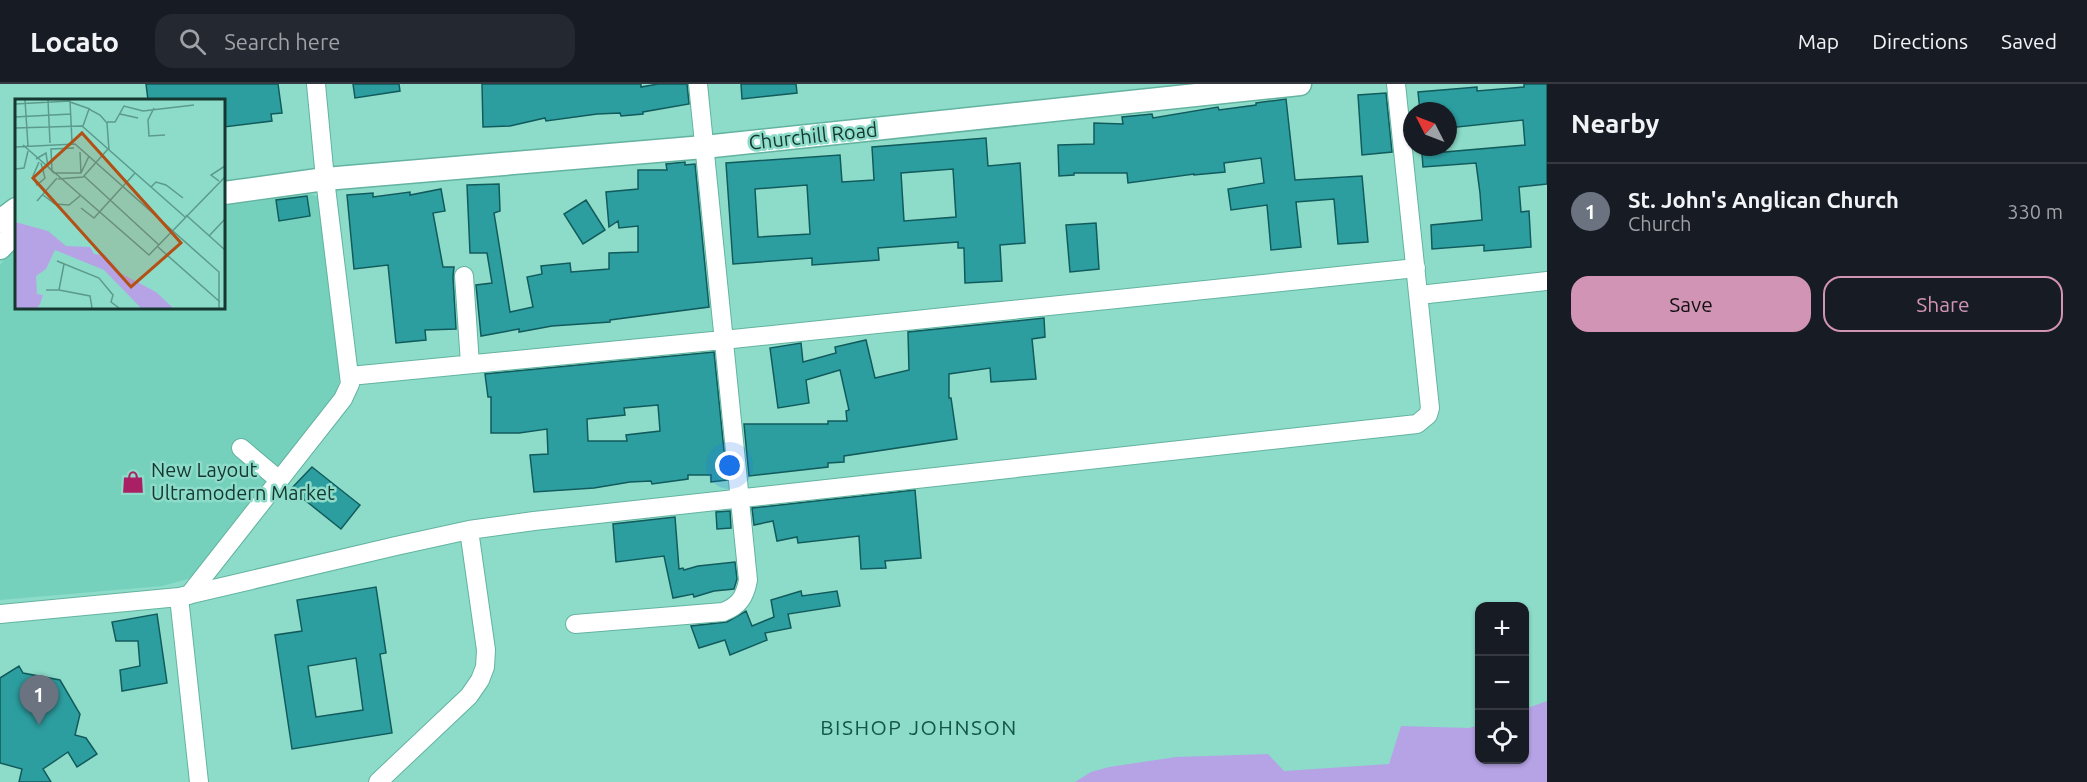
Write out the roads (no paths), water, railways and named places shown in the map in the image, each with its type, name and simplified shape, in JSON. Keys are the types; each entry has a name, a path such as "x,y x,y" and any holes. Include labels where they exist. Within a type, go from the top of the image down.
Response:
{"street":[{"path":"199,782 184,596 344,399 350,384 316,84"},
{"path":"575,624 723,612 733,608 746,591 748,580 698,84"},
{"name":"Churchill Road","path":"225,193 325,179 704,147 1300,84"},
{"path":"0,614 184,596 469,530 534,521 1417,424 1428,415 1430,408 1396,84"},
{"path":"0,221 15,210"},
{"path":"0,248 15,233"},
{"path":"350,376 723,340 1416,267"},
{"path":"464,276 470,364"},
{"path":"1419,295 1547,281"},
{"path":"242,448 279,480"},
{"path":"378,782 469,696 480,680 485,667 485,633 469,530"}],"place":[{"name":"New Layout Ultramodern Market","path":"133,482"},
{"name":"St. John's Anglican Church","path":"39,725"}],"district":[{"name":"BISHOP JOHNSON","path":"919,728"}]}
